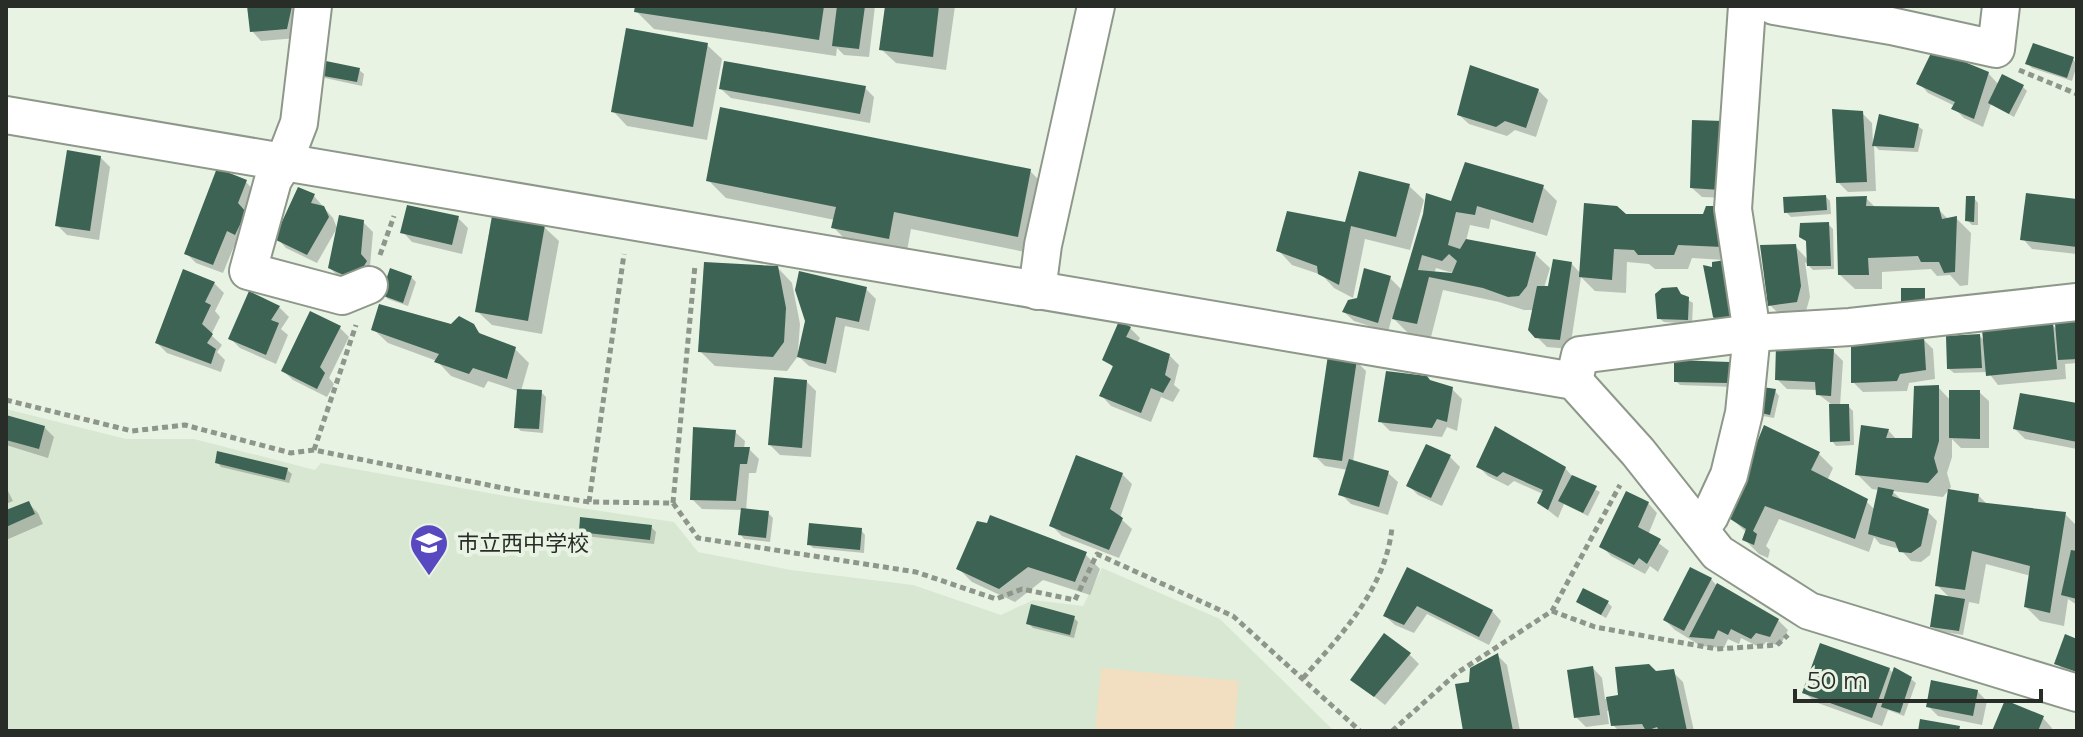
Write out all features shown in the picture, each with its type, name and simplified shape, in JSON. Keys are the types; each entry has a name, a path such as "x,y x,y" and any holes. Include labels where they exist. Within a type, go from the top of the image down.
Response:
{"street":[{"path":"313,6 299,123 284,162 273,180 248,271 342,296 369,285"},
{"path":"1037,291 1043,245 1096,6"},
{"path":"1700,530 1729,475 1744,413 1752,333 1733,209 1747,6"},
{"path":"1774,6 1891,26 1996,49 2001,6"},
{"path":"6,115 1574,381 1638,452 1718,553 1809,611 2077,693"},
{"path":"1574,381 1580,355 1752,333 1850,327 2077,302"}],"path":[{"path":"1996,49 2011,67 2077,94"},
{"path":"589,502 628,220"},
{"path":"698,232 673,503 698,538 916,572 996,599 1022,589 1075,600 1097,554 1233,616 1360,731"},
{"path":"6,400 132,431 185,425 291,453 314,450 523,492 589,502 673,503"},
{"path":"1392,731 1457,673 1552,611 1638,452"},
{"path":"1303,678 1346,629 1366,600 1390,549 1392,527"},
{"path":"1552,611 1595,627 1717,649 1777,645 1809,611"}],"shaded area":[{"name":"市立西中学校","path":"6,409 126,439 194,439 315,470 321,463 674,522 698,552 791,570 913,585 1001,615 1033,600 1083,606 1102,568 1220,619 1334,731 6,731"},
{"path":"1101,668 1239,681 1234,731 1095,731"}],"building":[{"path":"247,6 292,6 287,29 250,32"},
{"path":"635,6 824,6 819,40 634,12"},
{"path":"837,6 865,6 859,49 832,46"},
{"path":"885,6 939,6 933,57 879,50"},
{"path":"626,28 708,43 693,127 611,112"},
{"path":"2033,43 2074,57 2067,78 2025,64"},
{"path":"1933,49 1989,72 1974,119 1951,109 1955,102 1916,84"},
{"path":"321,60 360,68 357,82 318,75"},
{"path":"724,61 866,86 860,114 719,89"},
{"path":"1470,65 1539,89 1526,128 1505,121 1496,127 1457,115"},
{"path":"2002,74 2024,85 2009,114 1988,103"},
{"path":"720,107 1031,169 1018,237 894,212 889,239 831,228 836,207 706,181"},
{"path":"1832,109 1863,111 1867,182 1836,183"},
{"path":"1879,114 1919,124 1914,148 1872,146"},
{"path":"1692,120 1723,121 1721,190 1690,188"},
{"path":"67,150 101,156 90,231 55,226"},
{"path":"1465,162 1544,185 1533,223 1477,206 1475,215 1456,212 1448,245 1460,249 1466,239 1536,252 1527,286 1519,296 1508,297 1483,288 1429,277 1417,324 1392,319 1423,214 1426,193 1451,201","holes":["1449,254 1457,261 1452,273 1418,270 1422,255 1442,261"]},
{"path":"217,168 247,180 238,203 246,212 235,235 227,231 213,265 184,254"},
{"path":"1359,171 1410,184 1396,237 1351,226 1339,285 1318,274 1317,266 1276,251 1287,211 1345,222"},
{"path":"298,187 315,194 311,203 324,206 329,217 307,255 274,239"},
{"path":"2026,193 2077,199 2077,247 2020,240"},
{"path":"1826,195 1827,210 1784,213 1783,197"},
{"path":"1867,196 1866,206 1939,207 1942,219 1957,216 1955,272 1944,273 1939,262 1921,262 1918,256 1868,258 1869,275 1838,275 1836,197"},
{"path":"1966,196 1975,196 1974,222 1965,221"},
{"path":"1584,203 1617,206 1626,214 1703,214 1706,206 1723,206 1723,247 1678,245 1674,255 1638,255 1634,250 1614,249 1612,280 1579,277"},
{"path":"407,205 459,216 452,245 400,233"},
{"path":"339,215 364,220 361,254 367,261 359,274 350,278 328,268"},
{"path":"492,216 545,225 528,321 475,312"},
{"path":"1829,222 1831,266 1807,266 1806,241 1799,237 1800,223"},
{"path":"1796,244 1801,286 1797,302 1768,306 1760,245"},
{"path":"1553,259 1572,262 1560,340 1535,338 1528,330 1537,286 1548,286"},
{"path":"1732,259 1742,322 1723,326 1713,317 1703,265 1712,267 1712,262"},
{"path":"704,262 778,266 786,308 784,342 773,357 698,352"},
{"path":"390,268 412,276 403,303 381,295"},
{"path":"1364,268 1391,276 1378,323 1342,312 1348,300 1357,298"},
{"path":"183,269 215,282 205,302 211,305 202,324 213,334 207,343 216,349 211,364 155,343"},
{"path":"799,271 867,287 859,322 836,317 826,364 797,357 805,321 795,290"},
{"path":"1677,287 1681,294 1689,297 1688,320 1657,319 1655,294 1662,288"},
{"path":"1901,288 1925,288 1925,306 1901,307"},
{"path":"249,291 280,306 271,320 279,323 266,355 228,339"},
{"path":"379,304 451,324 459,316 474,324 479,333 516,347 507,379 473,368 469,374 434,362 439,354 371,330"},
{"path":"310,311 341,326 320,367 325,373 317,389 281,371"},
{"path":"1119,321 1131,327 1126,337 1170,354 1165,375 1171,379 1163,393 1151,388 1141,413 1099,396 1113,366 1102,360"},
{"path":"2077,321 2077,359 2058,360 2055,323"},
{"path":"2053,323 2057,369 1986,376 1982,329"},
{"path":"1980,334 1982,368 1947,369 1946,336"},
{"path":"1924,337 1926,370 1900,374 1897,381 1851,383 1851,340"},
{"path":"1776,346 1834,349 1831,396 1816,395 1815,382 1775,380"},
{"path":"1328,355 1357,359 1342,461 1313,457"},
{"path":"1674,360 1730,362 1730,383 1674,382"},
{"path":"1386,371 1427,376 1430,380 1453,387 1447,422 1437,419 1432,428 1378,422"},
{"path":"774,377 807,380 802,448 768,445"},
{"path":"1939,385 1939,441 1934,458 1938,472 1928,483 1855,475 1861,425 1889,429 1886,438 1912,438 1914,386"},
{"path":"1762,387 1776,389 1770,415 1757,412"},
{"path":"517,389 542,390 539,429 514,428"},
{"path":"1949,390 1980,390 1980,439 1949,438"},
{"path":"2020,393 2077,403 2077,442 2013,429"},
{"path":"1829,404 1849,404 1850,441 1830,442"},
{"path":"6,415 45,426 39,449 6,440"},
{"path":"1764,425 1820,452 1811,470 1868,499 1855,539 1765,506 1753,531 1757,534 1754,545 1742,540 1746,529 1727,517"},
{"path":"1495,426 1566,467 1548,510 1537,503 1543,490 1503,472 1497,477 1476,467"},
{"path":"693,427 736,430 734,447 750,447 747,464 740,464 736,501 690,500"},
{"path":"1426,444 1451,455 1431,498 1406,486"},
{"path":"217,451 288,468 285,480 215,463"},
{"path":"1076,455 1123,473 1110,509 1123,518 1109,550 1049,526"},
{"path":"1349,459 1389,471 1379,507 1338,495"},
{"path":"1572,475 1597,486 1583,513 1558,501"},
{"path":"1878,487 1894,490 1892,496 1929,509 1921,546 1911,553 1899,552 1895,542 1868,534"},
{"path":"1948,489 1979,494 1978,502 2066,512 2050,613 2024,607 2030,566 1972,551 1965,590 1935,586"},
{"path":"1626,491 1649,502 1638,527 1661,539 1647,564 1639,558 1634,565 1599,547"},
{"path":"29,501 35,514 6,527 6,510"},
{"path":"741,508 769,511 766,538 738,535"},
{"path":"990,515 1087,552 1075,582 1028,567 999,589 956,569 977,521 987,523"},
{"path":"580,517 652,525 650,540 579,532"},
{"path":"809,523 862,528 860,550 807,545"},
{"path":"2071,550 2077,551 2077,599 2061,595"},
{"path":"1407,567 1493,610 1479,637 1417,606 1404,625 1383,616"},
{"path":"1690,567 1712,578 1684,631 1663,620"},
{"path":"1717,583 1779,619 1770,637 1756,633 1751,639 1731,629 1728,635 1718,630 1714,639 1689,637"},
{"path":"1583,588 1609,601 1601,615 1576,602"},
{"path":"1935,594 1965,599 1959,631 1930,627"},
{"path":"1031,604 1075,616 1070,635 1026,624"},
{"path":"1384,633 1411,653 1374,697 1350,680"},
{"path":"2065,634 2077,639 2077,672 2054,664"},
{"path":"1820,643 1890,668 1872,718 1802,693"},
{"path":"1498,653 1513,731 1463,731 1455,684 1469,682 1470,668"},
{"path":"1649,664 1656,671 1674,669 1687,731 1659,731 1657,727 1646,731 1642,724 1611,726 1606,697 1618,695 1615,667"},
{"path":"1593,666 1600,715 1574,718 1567,670"},
{"path":"1894,667 1912,677 1900,713 1881,707"},
{"path":"1931,680 1978,690 1973,716 1926,707"},
{"path":"2005,700 2044,716 2038,731 1992,731"},
{"path":"1920,719 1960,726 1959,731 1918,731"}],"place":[{"name":"市立西中学校","path":"429,577"}]}
